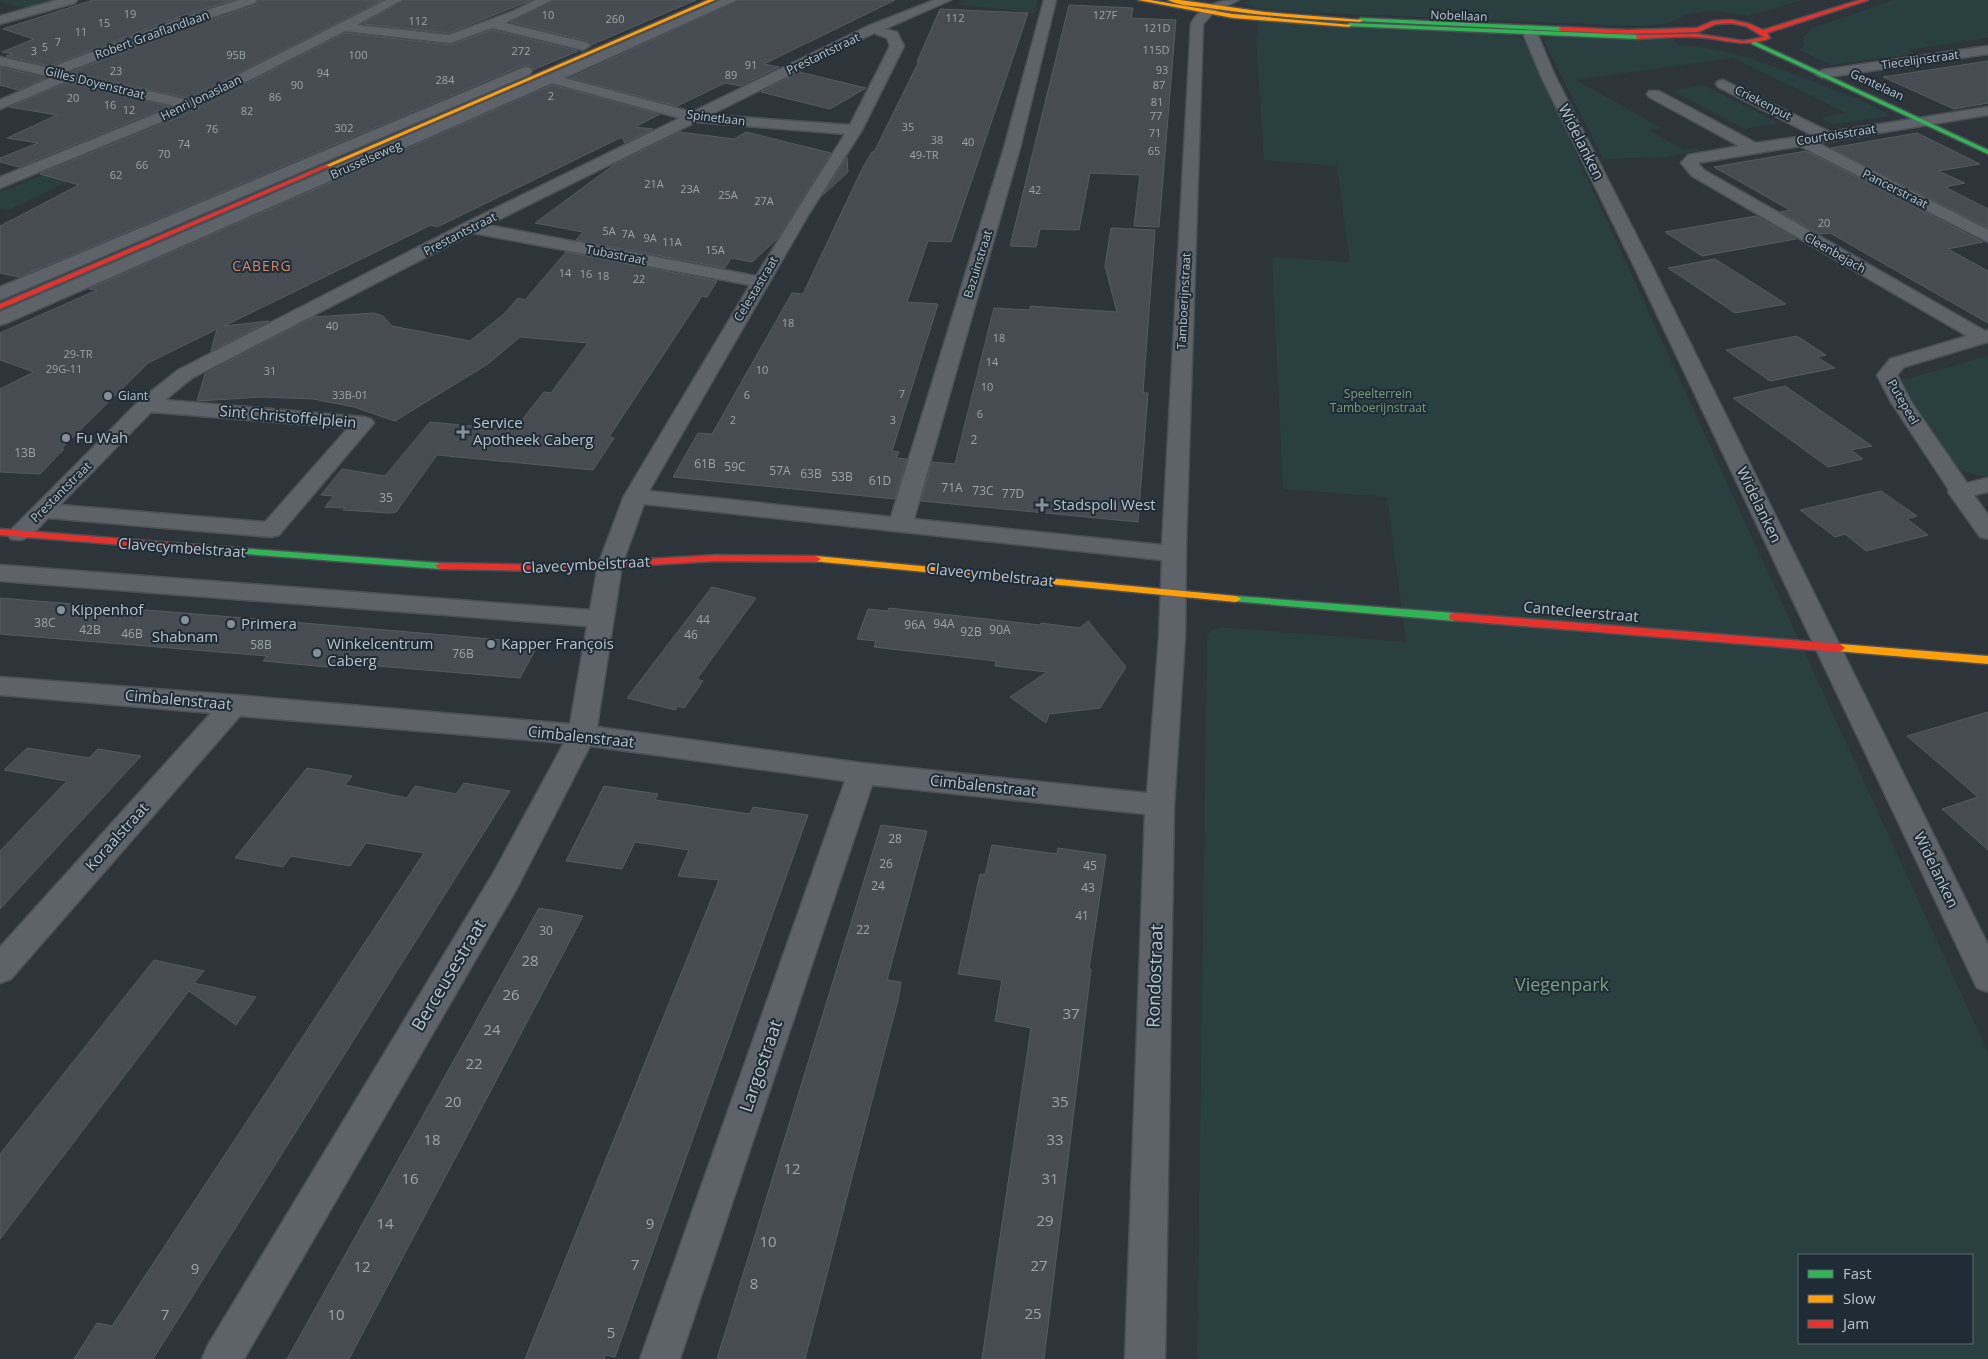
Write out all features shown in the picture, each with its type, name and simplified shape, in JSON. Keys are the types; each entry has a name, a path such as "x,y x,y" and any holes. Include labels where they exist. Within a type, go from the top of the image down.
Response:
{"street":[{"path":"0,20 71,0"},
{"name":"Robert Graaflandlaan","path":"0,105 59,75 181,22 251,0"},
{"name":"Henri Jonaslaan","path":"0,183 190,105 396,0"},
{"path":"343,27 450,38 493,24 546,0"},
{"name":"Brusselseweg","path":"0,294 694,0"},
{"name":"Brusselseweg","path":"0,307 712,0"},
{"name":"Brusselseweg","path":"0,320 731,0"},
{"name":"Prestantstraat","path":"19,534 44,511 146,405 185,374 471,228 873,29 945,0"},
{"name":"Bazuinstraat","path":"900,526 1012,148 1050,0"},
{"path":"1141,0 1211,10 1233,0"},
{"path":"1171,0 1211,10"},
{"path":"1746,25 1832,0"},
{"path":"1764,32 1767,38 1754,43 1736,43 1705,34 1705,25 1714,23 1746,25 1764,32 1865,0"},
{"name":"Nobellaan","path":"1211,10 1287,22 1530,33 1705,34"},
{"name":"Nobellaan","path":"1211,10 1359,21 1705,34"},
{"name":"Tamboerijnstraat","path":"1172,594 1197,24 1200,18 1211,10"},
{"path":"493,24 583,46"},
{"name":"Celestastraat","path":"610,564 634,496 799,217 855,130 897,46 892,35 873,29"},
{"name":"Widelanken","path":"1530,33 1548,76 1642,264 1988,978"},
{"name":"Gentelaan","path":"1754,43 1988,152"},
{"name":"Tiecelijnstraat","path":"1822,74 1988,50"},
{"path":"26,66 50,56"},
{"name":"Gilles Doyenstraat","path":"0,61 190,105"},
{"name":"Spinetlaan","path":"551,79 696,118 855,130"},
{"name":"Criekenput","path":"1723,84 1829,137"},
{"path":"1654,94 1755,149"},
{"name":"Courtoisstraat","path":"1689,166 1694,158 1988,111"},
{"name":"Pancerstraat","path":"1802,141 1988,237"},
{"name":"Cleenbejach","path":"1689,166 1698,174 1985,337"},
{"name":"Tubastraat","path":"471,228 761,282"},
{"name":"Putepeel","path":"1959,492 1887,375 1897,364 1985,337"},
{"name":"Sint Christoffelplein","path":"44,511 271,530 364,423 146,405"},
{"path":"1988,485 1959,492 1988,532"},
{"path":"634,496 1173,554"},
{"name":"Clavecymbelstraat","path":"0,532 373,563 474,568 610,564 716,558 817,559 1172,594"},
{"name":"Berceusestraat","path":"222,1359 504,882 582,736 610,564"},
{"path":"0,572 602,619"},
{"name":"Cantecleerstraat","path":"1172,594 1988,660"},
{"name":"Rondostraat","path":"1145,1359 1160,805 1172,637 1172,594"},
{"name":"Cimbalenstraat","path":"0,686 235,704 582,736 862,773 1160,805"},
{"name":"Koraalstraat","path":"0,969 235,704"},
{"name":"Largostraat","path":"660,1359 862,773"}],"green space":[{"path":"0,0 58,0 26,9 0,2"},
{"path":"218,0 245,0 55,67 39,64"},
{"path":"966,0 1037,0 1035,13 956,4"},
{"path":"1250,0 1803,0 1748,16 1715,11 1687,14 1667,24 1631,26 1296,12 1257,8 1243,3"},
{"path":"1893,0 1988,0 1988,38 1908,50 1915,54 1831,65 1799,50 1804,45 1803,37 1813,28"},
{"name":"Viegenpark","path":"1259,21 1510,34 1524,40 1988,1052 1988,1359 1197,1359 1207,638 1211,630 1221,627 1406,642 1387,497 1283,489 1272,257 1350,262 1337,166 1264,160 1256,38"},
{"path":"349,33 372,35 9,210 0,209 0,192 174,123 169,121"},
{"path":"1554,37 1673,39 1680,46 1735,54 1773,66 1859,100 1890,116 1833,124 1820,118 1846,113 1733,58 1576,80 1662,128 1649,130 1684,150 1696,148 1700,150 1667,157 1603,159 1544,41"},
{"path":"1694,86 1706,86 1779,123 1745,129 1672,91"},
{"path":"1988,356 1988,477 1986,477 1965,472 1956,467 1898,381"}],"building":[{"path":"93,0 233,0 175,18 50,66 6,56 13,54 2,52 34,39 3,29"},
{"path":"259,0 382,0 188,98 71,72 187,28 256,5"},
{"path":"404,0 532,0 449,33 363,24"},
{"path":"554,0 696,0 591,45 588,41 510,22"},
{"path":"739,0 895,0 764,64 779,67 740,86 725,83 677,106 570,78"},
{"path":"1069,5 1133,8 1131,18 1176,20 1159,227 1134,226 1140,175 1090,173 1079,230 1040,229 1036,247 1010,246"},
{"path":"940,9 1028,13 951,242 928,241 907,302 938,304 892,451 899,452 896,458 907,459 895,499 673,477 698,433 712,434 792,293 803,294 862,169 872,152 874,152 919,61 917,62"},
{"path":"492,30 578,51 533,70 530,66 524,65 19,277 0,273 0,226 79,185 40,174 196,110 345,33 450,45"},
{"path":"1988,61 1988,103 1954,109 1883,77"},
{"path":"0,67 46,78 18,90 0,85"},
{"path":"799,72 866,88 830,109 761,92"},
{"path":"67,83 169,106 19,167 0,162 0,158 38,143 7,138 57,115 9,107"},
{"path":"552,85 660,114 635,127 653,129 625,143 622,137 437,227 431,225 224,326 269,321 211,351 217,329 148,363 61,449 64,449 40,474 0,472 0,389 34,372 0,360 0,333 97,290 89,289"},
{"path":"680,132 734,139 746,132 831,153 778,238 752,262 731,258 725,268 576,240 583,232 535,223 615,164"},
{"path":"1917,133 1980,164 1938,171 1965,183 1945,187 1988,209 1988,228 1831,148"},
{"path":"1806,151 1983,242 1948,249 1988,271 1988,323 1830,233 1820,234 1780,212 1790,210 1714,167"},
{"path":"847,157 848,172 823,195"},
{"path":"1756,216 1796,239 1702,256 1665,232"},
{"path":"1111,228 1155,230 1143,393 1148,393 1138,522 921,501 932,462 955,464 994,308 1030,310 1030,306 1117,312 1105,266"},
{"path":"566,252 717,281 707,297 702,296 609,437 614,438 593,470 437,455 396,512 343,510 345,508 325,507 334,496 321,495 342,469 385,476 430,422 514,430 544,392 551,393 588,343 520,337 488,364 395,421 354,407 313,399 263,397 197,401 205,374 314,317 374,313 383,316 392,326 470,341 504,314 518,298 525,300"},
{"path":"1715,259 1786,304 1735,313 1668,268"},
{"path":"1797,336 1826,355 1817,357 1835,368 1770,381 1726,350"},
{"path":"1785,386 1872,446 1851,450 1863,459 1828,467 1733,398"},
{"path":"1881,491 1917,516 1907,519 1928,535 1866,551 1845,534 1835,537 1800,510"},
{"path":"712,587 756,598 697,679 703,681 684,708 678,706 675,710 627,698"},
{"path":"0,598 539,643 520,678 330,662 327,667 263,661 267,656 0,634"},
{"path":"889,608 1080,628 1088,621 1126,667 1100,708 1049,714 1046,723 1010,697 1047,672 995,666 996,661 874,647 876,641 857,639 868,609 888,611"},
{"path":"1988,712 1988,850 1942,809 1978,797 1907,736"},
{"path":"27,748 89,758 98,749 141,756 0,909 0,851 67,781 4,770"},
{"path":"307,768 352,776 345,785 407,798 415,786 456,794 464,783 510,791 153,1359 74,1359 97,1323 112,1326 424,853 366,843 350,866 291,856 283,867 235,858"},
{"path":"604,786 658,794 655,800 750,814 753,807 808,815 615,1357 605,1355 604,1359 525,1359 719,880 678,876 689,850 635,842 622,869 566,861"},
{"path":"881,825 927,831 887,980 901,982 898,1000 805,1359 717,1359"},
{"path":"992,845 1057,854 1058,848 1106,855 1089,969 1091,969 1044,1359 982,1359 1031,1028 995,1021 1002,980 958,974 980,874 985,875"},
{"path":"539,908 583,916 349,1359 287,1359"},
{"path":"154,960 204,971 194,983 256,997 236,1025 189,991 0,1239 0,1154"}],"traffic: fast":[{"path":"1360,20 1561,29"},
{"path":"1349,25 1638,37"},
{"path":"1754,43 1988,152"},
{"path":"198,548 440,566"},
{"path":"1236,599 1454,617"}],"traffic: slow":[{"path":"327,166 712,0"},
{"path":"1141,0 1233,16 1349,25"},
{"path":"1171,0 1265,13 1360,20"},
{"path":"816,559 1236,599"},
{"path":"1840,648 1988,660"}],"traffic: jam":[{"path":"1764,32 1865,0"},
{"path":"1561,29 1627,32 1698,30 1707,24 1731,21 1756,28 1768,37 1752,42 1736,42 1696,35 1638,37"},
{"path":"0,307 327,166"},
{"path":"0,532 198,548"},
{"path":"440,566 547,568 716,558 816,559"},
{"path":"1454,617 1840,648"}],"place":[{"name":"Giant","path":"108,396"},
{"name":"Service Apotheek Caberg","path":"463,432"},
{"name":"Fu Wah","path":"66,438"},
{"name":"Stadspoli West","path":"1042,505"},
{"name":"Kippenhof","path":"61,610"},
{"name":"Shabnam","path":"185,620"},
{"name":"Primera","path":"231,624"},
{"name":"Kapper François","path":"491,644"},
{"name":"Winkelcentrum Caberg","path":"317,653"}],"district":[{"name":"CABERG","path":"262,266"}],"park label":[{"name":"Speelterrein Tamboerijnstraat","path":"1378,401"}]}
